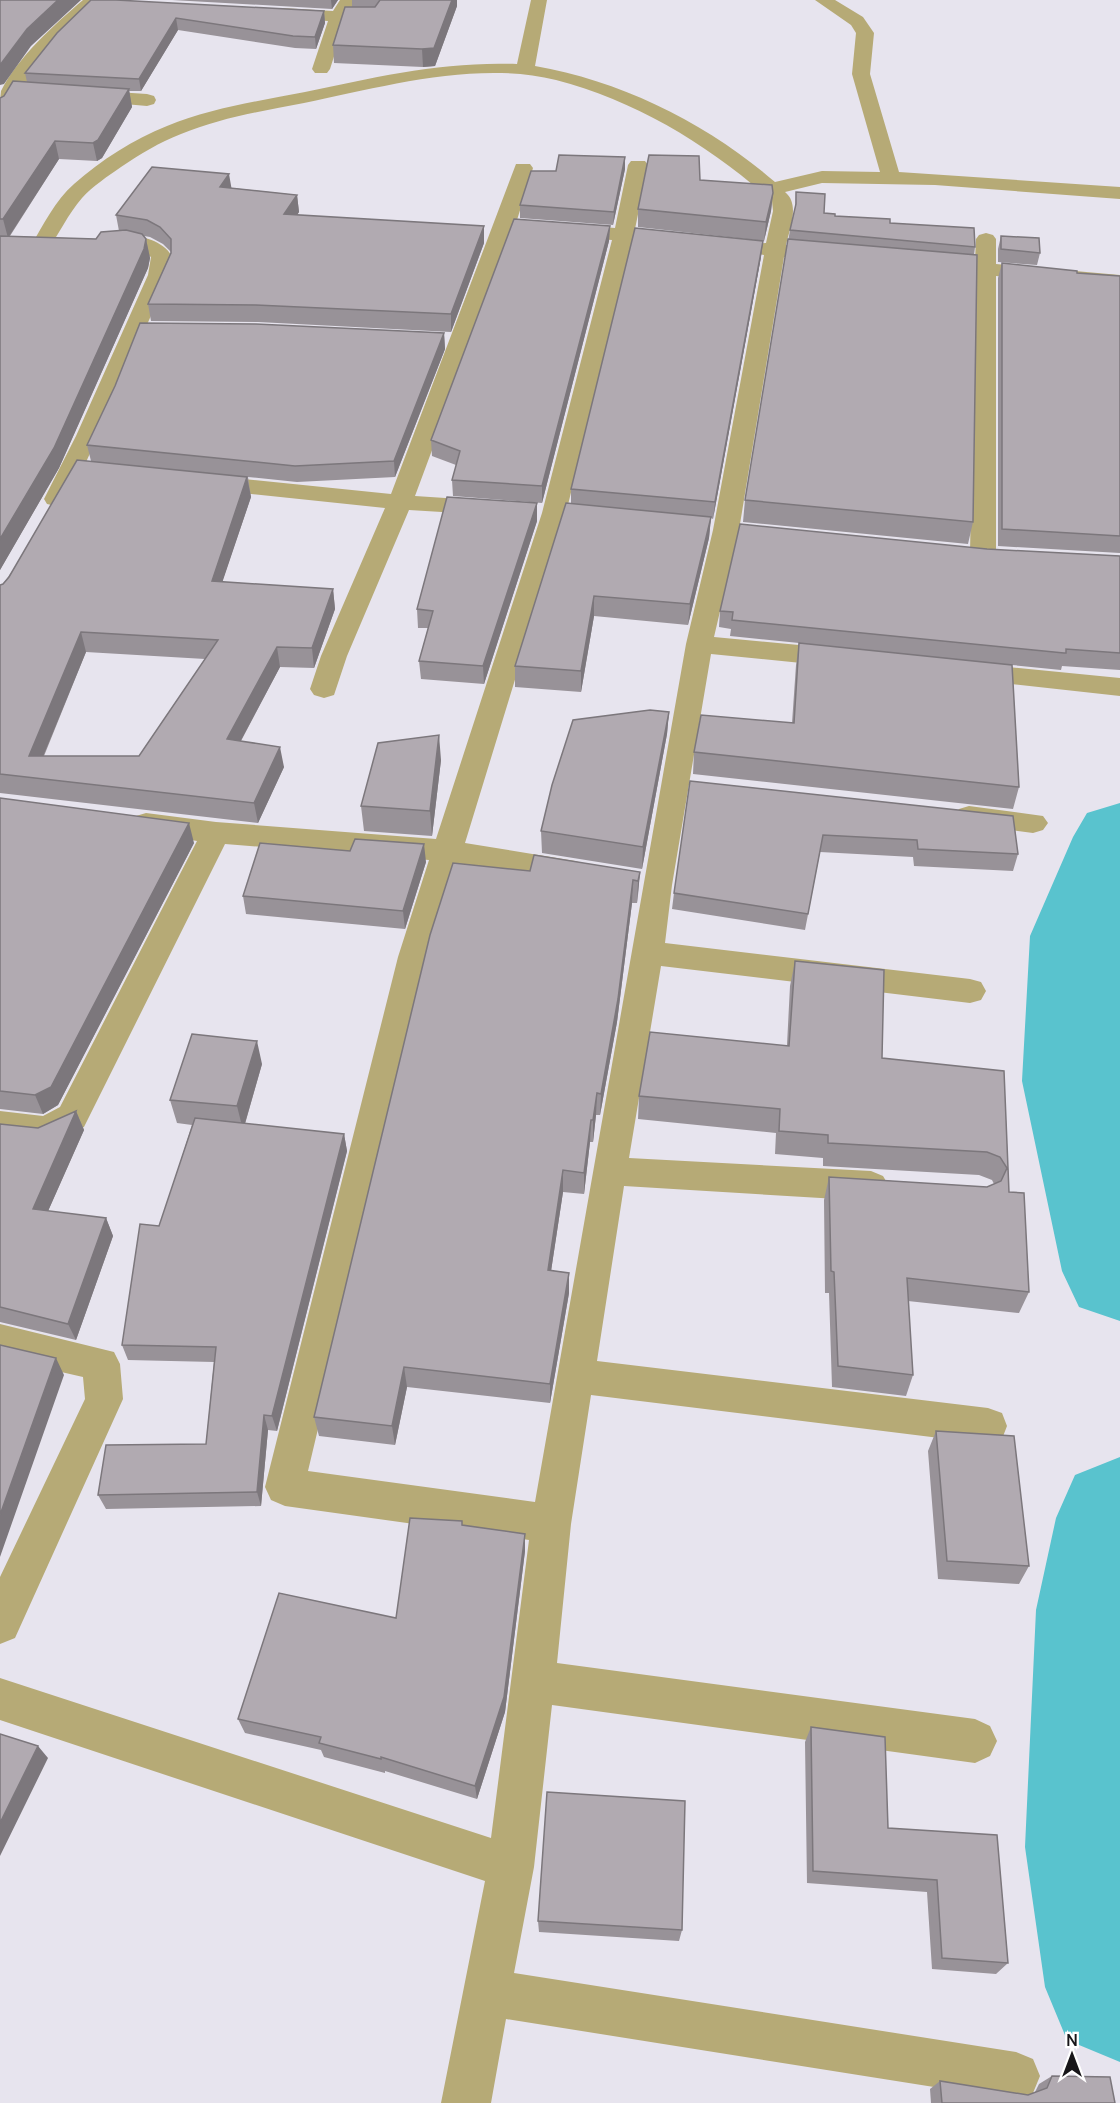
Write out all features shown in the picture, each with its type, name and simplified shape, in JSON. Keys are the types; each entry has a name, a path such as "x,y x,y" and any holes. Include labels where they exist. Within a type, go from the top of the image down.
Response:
{"street":[{"path":"321,69 338,16 348,0"},
{"path":"525,70 539,0"},
{"path":"823,0 857,21 865,33 861,74 891,178"},
{"path":"0,110 5,91 45,45 91,2 137,6"},
{"path":"267,13 370,18"},
{"path":"45,518 85,470 105,401 145,329 161,269 162,256 154,248 130,241 52,246 79,189 126,155 172,131 221,114 381,82 476,70 525,70 557,75 654,110 738,162 782,199 783,211 726,530 699,644 686,785 645,883 648,953 609,1171 551,1524 511,1867 465,2103"},
{"path":"5,91 33,93"},
{"path":"67,95 147,100"},
{"path":"551,1524 285,1487 414,957 447,851 624,234 638,165"},
{"path":"324,689 334,656 400,502 451,341 505,225 523,168"},
{"path":"771,189 822,177 935,179 1120,193"},
{"path":"505,225 694,241"},
{"path":"728,245 857,258"},
{"path":"904,262 987,254 1120,281"},
{"path":"983,554 987,254"},
{"path":"178,480 400,502 545,512"},
{"path":"699,644 863,661"},
{"path":"945,669 1120,687"},
{"path":"940,813 1033,823"},
{"path":"124,820 216,833 447,851 598,875"},
{"path":"0,1125 46,1131 72,1117 216,833"},
{"path":"648,953 970,991"},
{"path":"609,1171 907,1188"},
{"path":"0,1341 101,1364 104,1398 0,1623"},
{"path":"575,1376 988,1425"},
{"path":"534,1681 975,1741"},
{"path":"0,1699 511,1867"},
{"path":"486,1992 1016,2076"}],"building":[{"path":"0,0 58,0 27,29 0,65"},
{"path":"91,0 324,11 315,37 293,36 176,18 139,79 25,73 57,33"},
{"path":"380,0 452,0 434,48 333,45 345,7 375,7"},
{"path":"13,81 129,89 98,140 93,143 55,141 3,219 0,219 0,98 4,96"},
{"path":"559,155 625,157 614,212 520,205 531,171 556,171"},
{"path":"649,155 699,156 700,180 772,185 773,193 766,222 638,209"},
{"path":"152,167 229,174 220,187 297,195 284,214 484,226 451,314 256,305 148,304 171,253 171,239 160,227 147,220 116,215"},
{"path":"796,192 825,194 824,213 835,214 835,216 890,219 890,223 974,228 975,247 790,230 796,204"},
{"path":"514,219 610,226 542,486 452,480 460,451 431,440"},
{"path":"635,228 763,241 715,502 571,489"},
{"path":"126,230 142,234 146,239 144,249 54,448 0,539 0,236 96,239 101,232"},
{"path":"1001,236 1039,238 1040,253 1001,249"},
{"path":"788,239 977,255 973,522 745,500"},
{"path":"1002,263 1120,276 1120,536 1002,529"},
{"path":"140,323 256,324 444,333 394,461 295,466 87,445 115,386"},
{"path":"77,460 247,477 212,581 333,589 312,648 277,647 227,739 280,747 254,803 0,774 0,585 9,577","holes":["81,632 218,640 139,756 29,756"]},
{"path":"447,497 537,503 483,666 419,661 433,611 417,609"},
{"path":"566,503 711,517 690,604 594,596 581,671 515,666"},
{"path":"740,524 987,549 1120,556 1120,653 1066,649 1064,653 732,620 733,612 720,611"},
{"path":"799,643 1012,665 1019,787 694,752 701,715 794,723"},
{"path":"650,710 669,712 643,847 541,831 552,785 573,720"},
{"path":"439,735 430,811 361,806 378,743"},
{"path":"690,781 1013,816 1018,854 918,849 917,840 823,835 808,914 674,893"},
{"path":"0,798 189,823 51,1087 35,1095 0,1091"},
{"path":"355,839 424,844 403,911 243,896 260,843 350,851"},
{"path":"534,855 640,872 638,881 633,880 618,999 601,1094 597,1093 593,1120 591,1120 584,1173 563,1170 548,1270 569,1273 550,1384 404,1367 392,1426 314,1417 430,935 453,863 530,871"},
{"path":"795,961 884,970 882,1058 1004,1071 1009,1192 1024,1193 1029,1292 907,1278 913,1375 838,1366 834,1272 831,1271 829,1177 987,1187 1001,1181 1007,1168 1000,1157 987,1152 828,1143 828,1135 779,1131 780,1109 639,1096 650,1032 789,1046"},
{"path":"192,1034 257,1041 237,1106 170,1100"},
{"path":"76,1111 33,1209 106,1218 68,1324 0,1307 0,1124 38,1128"},
{"path":"195,1118 344,1134 272,1416 264,1415 257,1492 98,1495 106,1445 206,1444 216,1347 122,1345 140,1224 159,1226"},
{"path":"0,1345 56,1358 0,1515"},
{"path":"936,1431 1014,1436 1029,1566 947,1561"},
{"path":"410,1518 462,1521 462,1525 525,1534 504,1697 475,1786 381,1757 381,1759 319,1743 321,1737 238,1719 279,1593 396,1618"},
{"path":"811,1727 885,1737 888,1828 997,1835 1008,1963 942,1958 937,1880 813,1871"},
{"path":"0,1734 38,1746 0,1823"},
{"path":"547,1792 685,1801 682,1930 538,1921"},
{"path":"1052,2076 1110,2077 1115,2103 942,2103 940,2081 1028,2095 1047,2088"}],"waterway":[{"path":"1120,837 1080,936 1075,1081 1120,1271"},
{"path":"1120,1518 1102,1610 1097,1847 1120,1987"}]}
